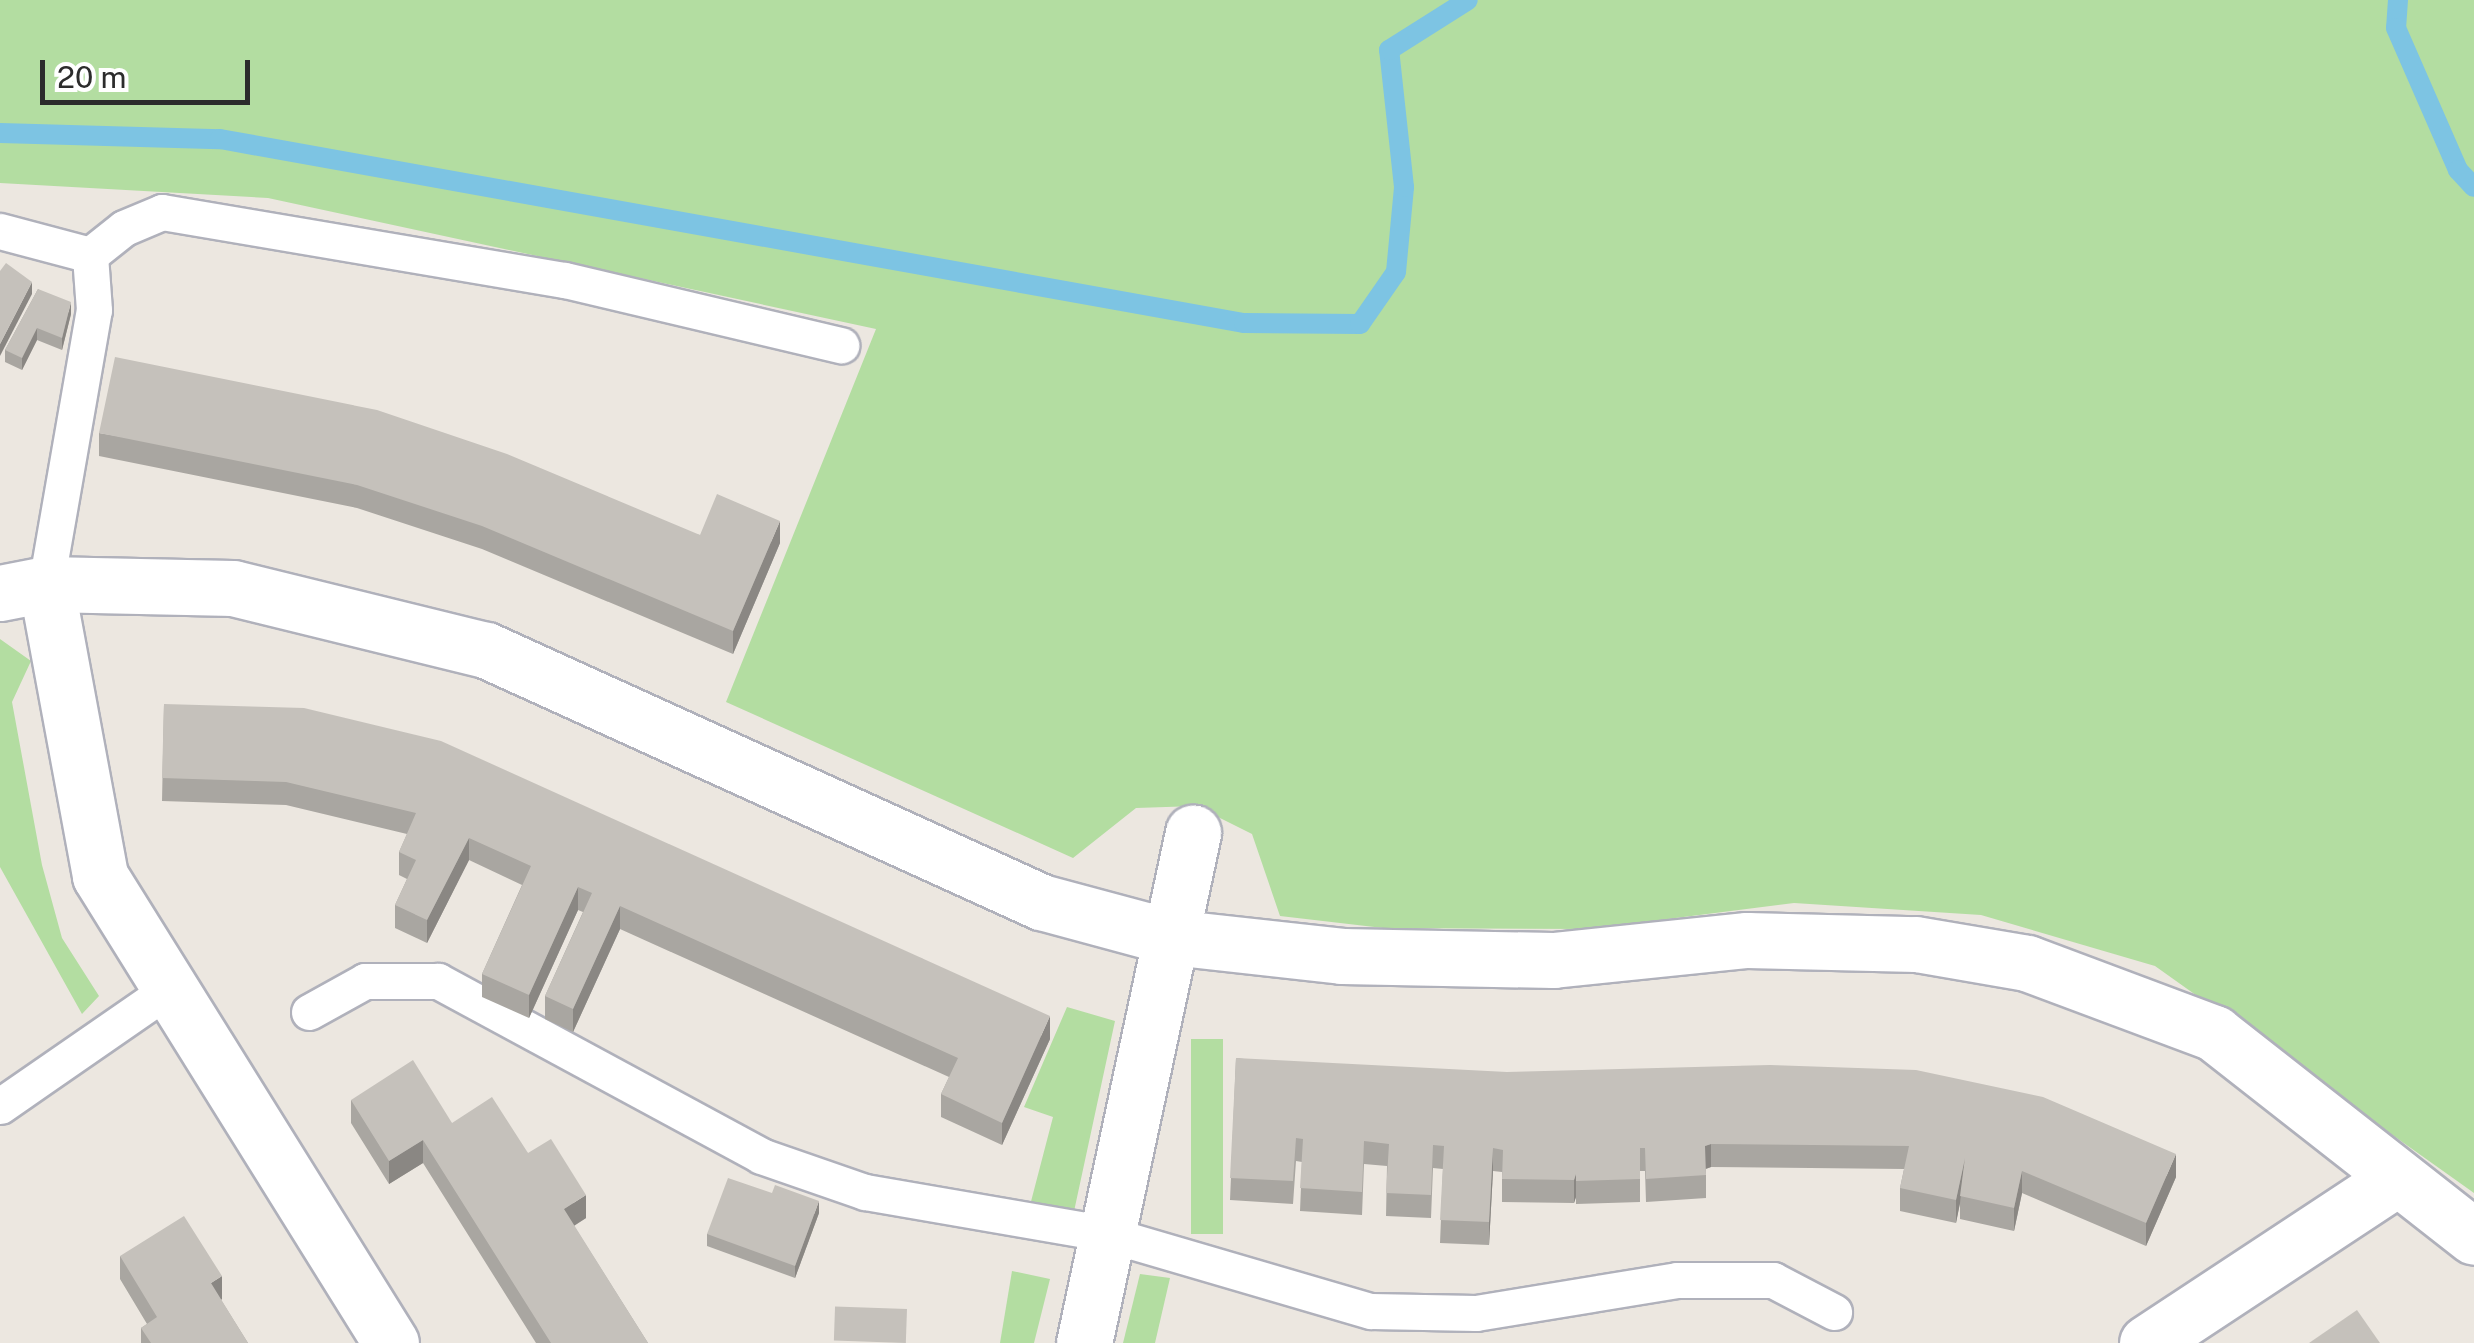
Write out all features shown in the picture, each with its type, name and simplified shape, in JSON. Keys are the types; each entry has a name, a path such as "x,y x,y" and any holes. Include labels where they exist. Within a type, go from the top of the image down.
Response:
{"street":[{"path":"391,1343 100,876 23,589 233,588 486,650 1041,902 1171,937 1342,956 1554,960 1747,940 1916,944 2027,963 2214,1033 2396,1180 2474,1237"},
{"path":"1084,1343 1193,833"},
{"path":"2147,1343 2396,1180"}],"lane":[{"path":"90,255 124,228 162,212 238,220 565,280 841,346"},
{"path":"0,230 90,255"},
{"path":"23,589 94,310 90,255"},
{"path":"309,1012 365,982 438,982 761,1156 865,1192 1107,1234 1371,1310 1476,1313 1677,1280 1773,1280 1834,1312"},
{"path":"0,1106 172,987"}],"green space":[{"path":"0,0 2474,0 2474,1193 2155,966 1981,915 1794,903 1589,929 1383,928 1280,916 1252,834 1196,806 1136,808 1073,858 726,702 876,329 268,198 0,183"},
{"path":"0,639 31,661 12,702 42,865 62,938 99,996 82,1014 0,867"},
{"path":"1067,1007 1115,1021 1073,1216 1028,1213 1053,1117 1024,1107"},
{"path":"1191,1039 1223,1039 1223,1234 1191,1234"},
{"path":"1012,1271 1050,1279 1034,1343 1000,1343"},
{"path":"1140,1274 1170,1278 1155,1343 1123,1343"}],"building":[{"path":"6,263 32,282 0,344 0,271"},
{"path":"38,289 71,302 62,338 37,328 22,358 5,350"},
{"path":"115,357 377,410 507,454 700,535 717,494 780,521 733,631 482,526 357,485 99,433"},
{"path":"164,704 304,708 441,741 1050,1016 1002,1123 941,1094 958,1058 620,906 573,1009 545,996 592,893 578,887 529,995 482,974 531,866 469,838 427,920 395,905 416,860 399,852 416,813 286,782 162,778"},
{"path":"1236,1058 1507,1072 1770,1065 1916,1070 2043,1097 2176,1154 2146,1223 2022,1171 2014,1208 1960,1196 1965,1158 1956,1200 1900,1188 1909,1146 1711,1144 1705,1146 1706,1175 1646,1179 1645,1148 1640,1148 1640,1179 1576,1181 1576,1174 1574,1180 1502,1179 1503,1150 1493,1148 1489,1222 1440,1220 1444,1146 1433,1145 1431,1195 1386,1193 1389,1144 1364,1141 1362,1192 1300,1188 1303,1139 1296,1138 1293,1181 1230,1178"},
{"path":"413,1060 452,1123 492,1097 528,1153 551,1139 586,1195 564,1209 648,1343 551,1343 423,1140 389,1161 351,1100"},
{"path":"728,1178 772,1193 775,1185 819,1201 795,1266 707,1234"},
{"path":"184,1216 222,1276 211,1283 248,1343 151,1343 141,1328 157,1317 120,1256"},
{"path":"835,1306 907,1309 906,1343 834,1340"},
{"path":"2357,1310 2380,1343 2309,1343"}],"waterway":[{"path":"0,133 220,139 1244,323 1360,324 1396,272 1404,187 1389,50 1468,0"},
{"path":"2398,0 2396,28 2458,170 2474,187"}]}
